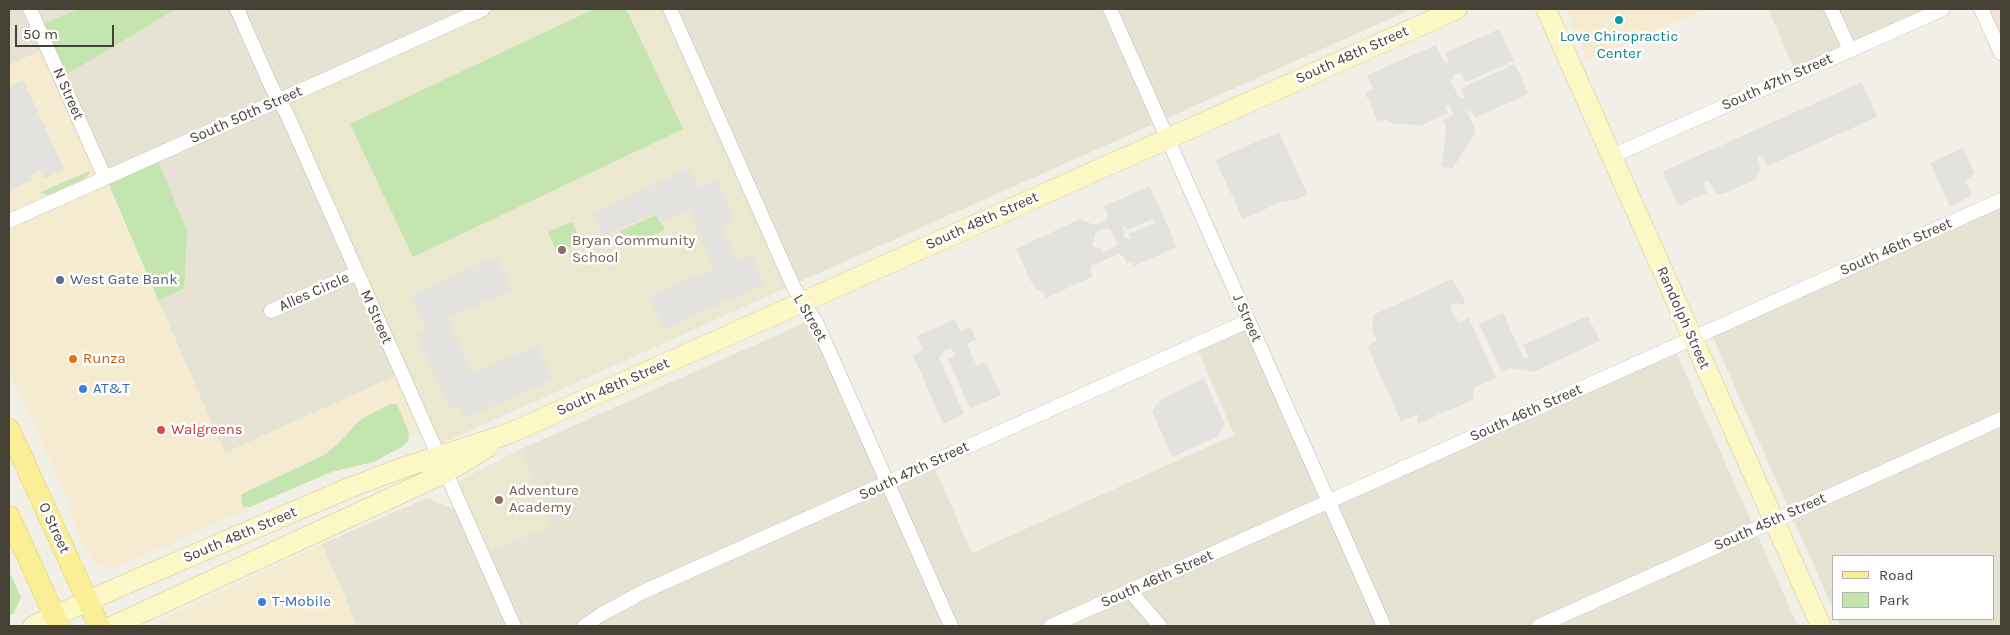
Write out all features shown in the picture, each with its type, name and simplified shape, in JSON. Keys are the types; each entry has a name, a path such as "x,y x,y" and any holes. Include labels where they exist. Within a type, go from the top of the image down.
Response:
{"main road":[{"name":"South 48th Street","path":"33,626 57,621 88,601 335,494 481,452 508,434 1457,9"},
{"name":"Randolph Street","path":"1546,9 1821,626"},
{"name":"O Street","path":"9,429 99,626"},
{"name":"South 48th Street","path":"113,626 442,464"},
{"path":"9,516 57,621"}],"street":[{"name":"N Street","path":"30,9 106,178"},
{"name":"M Street","path":"237,9 286,112 514,626"},
{"name":"South 50th Street","path":"9,221 483,9"},
{"name":"L Street","path":"670,9 791,282 817,324 950,626"},
{"name":"J Street","path":"1110,9 1384,626"},
{"path":"1831,9 1850,50"},
{"name":"South 47th Street","path":"1612,156 1943,9"},
{"path":"1981,9 2001,53"},
{"name":"South 46th Street","path":"1051,626 2001,200"},
{"name":"Alles Circle","path":"271,311 357,273"},
{"name":"South 47th Street","path":"584,626 634,596 1248,321"},
{"name":"South 45th Street","path":"1539,626 2001,419"},
{"path":"1130,591 1160,626"}],"shaded area":[{"path":"9,9 78,9 38,26 47,48 9,65"},
{"path":"176,9 483,9 402,373 225,453 158,300 184,289 106,178 61,78"},
{"name":"Bryan Community School","path":"483,9 670,9 792,285 434,447 279,100"},
{"path":"670,9 1412,9 792,285"},
{"path":"1565,9 1706,9 1588,61"},
{"path":"1768,9 1943,9 1796,74"},
{"path":"1981,9 2001,9 2001,53"},
{"path":"1499,29 1514,61 1466,82 1461,74 1454,74 1451,81 1458,96 1462,98 1464,97 1461,88 1515,64 1528,94 1475,118 1471,111 1467,111 1476,132 1453,168 1442,167 1446,127 1443,120 1454,115 1449,104 1445,106 1448,113 1423,125 1394,124 1385,119 1378,122 1365,93 1373,89 1367,75 1436,45 1446,64 1449,61 1445,53"},
{"path":"47,48 225,453 402,373 425,427 406,440 365,462 322,476 113,569 97,564 84,547 74,523 67,497 9,371 9,65"},
{"path":"23,80 64,169 44,179 39,170 32,174 31,180 9,191 9,86"},
{"path":"1862,82 1877,117 1767,166 1762,157 1759,157 1761,171 1755,180 1723,194 1716,193 1708,181 1706,181 1703,184 1707,193 1678,206 1663,173 1664,171"},
{"path":"1279,132 1307,194 1298,199 1281,202 1243,219 1215,160"},
{"path":"1963,148 1975,173 1966,181 1972,195 1950,207 1930,163"},
{"path":"689,168 698,187 717,179 735,221 722,227 737,261 751,255 764,284 664,329 649,296 714,268 689,210 660,223 655,213 602,236 593,213"},
{"path":"1150,186 1177,247 1134,266 1131,262 1127,264 1123,256 1119,254 1091,266 1092,277 1046,298 1043,292 1034,288 1016,249 1080,219 1094,225 1105,221 1108,216 1104,206","holes":["1152,219 1154,221 1153,224 1128,234 1131,240 1124,237 1123,225 1127,230","1107,228 1111,230 1117,243 1116,246 1102,253 1102,249 1092,246 1096,232"]},
{"path":"2001,200 2001,626 1840,626 1837,620 1995,620 1995,555 1832,555 1832,606 1710,331"},
{"path":"497,256 512,290 448,318 473,373 537,345 553,380 466,418 460,407 450,409 416,334 426,329 411,295"},
{"path":"1452,279 1464,299 1464,304 1454,304 1451,306 1451,312 1460,322 1469,318 1496,378 1474,388 1473,400 1417,424 1418,414 1401,421 1367,346 1377,340 1372,332 1373,315"},
{"path":"1503,313 1524,359 1528,357 1523,345 1588,316 1600,341 1533,372 1511,368 1502,372 1479,324"},
{"path":"813,319 887,483 932,462 972,553 1234,435 1195,344 1248,321 1328,502 1674,348 1798,626 357,626 322,544 427,498 464,513 482,555 551,525 519,450"},
{"path":"955,319 960,331 971,327 976,340 967,344 977,366 986,362 1001,395 970,409 948,359 956,355 951,348 945,350 939,358 964,414 943,424 913,355 923,350 917,336"},
{"path":"1204,378 1225,424 1217,437 1172,457 1152,411 1160,400"},
{"name":"Adventure Academy","path":"519,450 551,525 482,555 451,485"},
{"path":"322,544 357,626 152,626 169,616"}],"green space":[{"path":"78,9 176,9 61,78 38,26"},
{"path":"594,9 626,9 683,129 413,257 350,124"},
{"path":"156,156 187,231 184,289 158,300 106,178"},
{"path":"90,172 84,179 48,195 39,193"},
{"path":"658,214 665,230 627,247 620,231"},
{"path":"572,222 581,242 557,253 548,232"},
{"path":"391,404 397,404 409,433 408,441 403,446 374,462 331,472 250,507 244,507 241,501 242,494 324,455 338,444 361,419"},
{"path":"9,571 21,597 14,613 9,616"}],"place":[{"name":"Love Chiropractic Center","path":"1619,20"},
{"name":"Bryan Community School","path":"562,250"},
{"name":"West Gate Bank","path":"60,280"},
{"name":"Runza","path":"73,359"},
{"name":"AT&T","path":"83,389"},
{"name":"Walgreens","path":"161,430"},
{"name":"Adventure Academy","path":"499,500"},
{"name":"T-Mobile","path":"262,602"}]}
